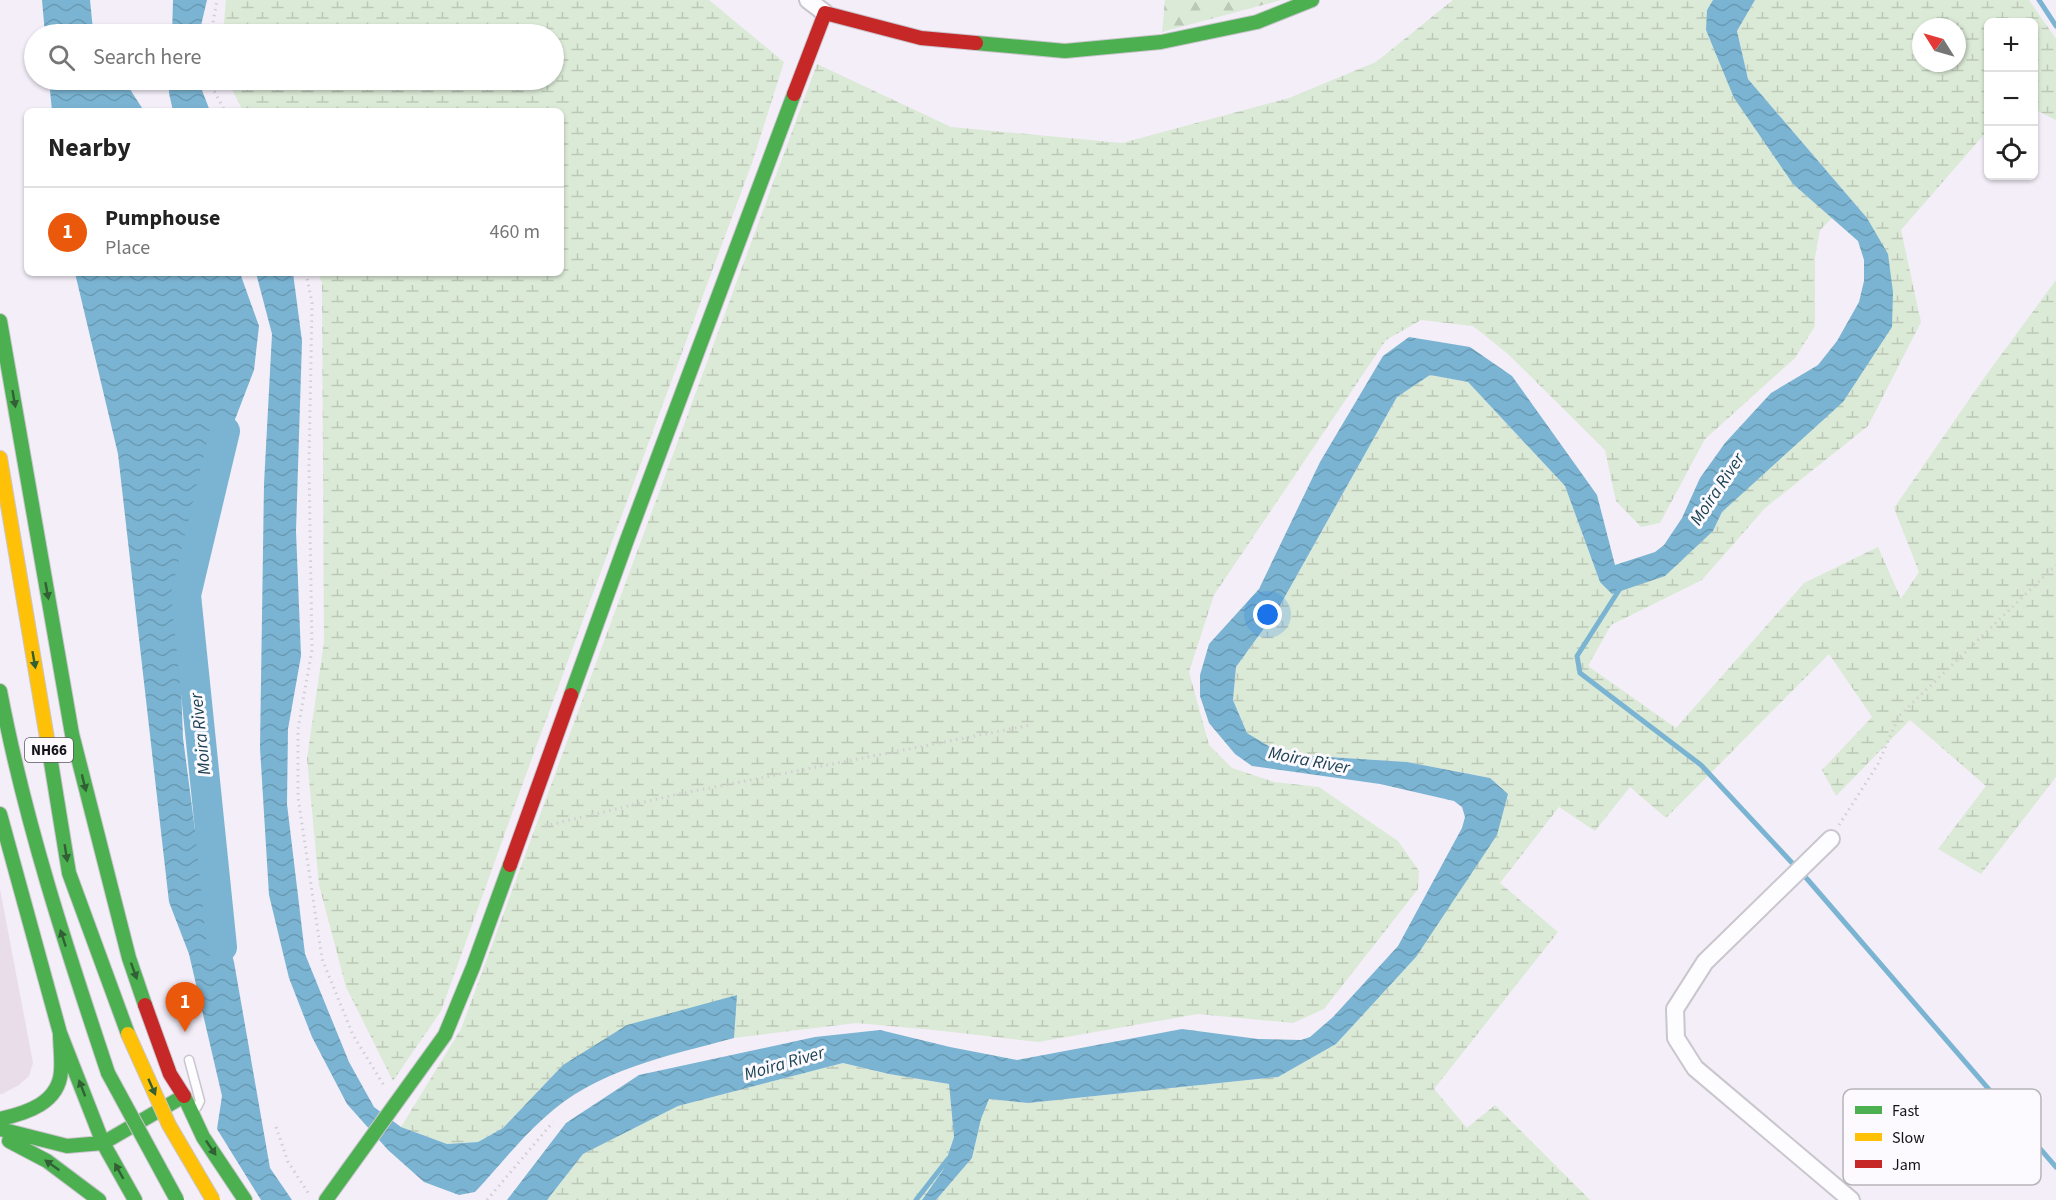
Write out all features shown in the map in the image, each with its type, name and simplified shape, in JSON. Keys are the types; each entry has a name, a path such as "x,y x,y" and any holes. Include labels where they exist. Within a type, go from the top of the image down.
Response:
{"main road":[{"path":"326,1200 446,1035 473,967 627,540 825,13 921,38 1065,51 1161,42 1257,22 1311,0"},
{"path":"0,321 72,734 129,958 170,1074 184,1096 203,1137 244,1200"},
{"name":"NH66","path":"0,458 69,873 128,1034 169,1125 213,1200"},
{"name":"NH66","path":"0,692 6,727 44,879 108,1073 177,1200"},
{"path":"0,814 60,1033 104,1143 135,1200"},
{"path":"0,1119 25,1113 39,1106 53,1092 61,1077 60,1033"},
{"path":"0,1129 67,1146 104,1143 184,1096"},
{"path":"0,1136 48,1161 99,1200"},
{"path":"172,1200 225,1169"}],"street":[{"path":"808,0 825,13"},
{"path":"1831,839 1705,962 1675,1009 1676,1038 1695,1068 1851,1200"}],"lane":[{"path":"189,1060 200,1101 193,1115"}],"path":[{"path":"212,24 216,0"},
{"path":"214,90 223,108"},
{"path":"307,276 312,303 309,465 312,650 298,729 298,796 322,959 353,1035 395,1104"},
{"path":"1831,839 1878,764 1899,716 2056,565"},
{"path":"522,832 674,795 1031,726"},
{"path":"487,1200 553,1122"},
{"path":"276,1126 288,1162 314,1200"}],"shaded area":[{"path":"0,889 33,1063 29,1076 19,1085 2,1094 0,1094"}],"green space":[{"path":"226,0 709,0 784,62 752,163 441,1011 393,1081 346,987 319,885 307,758 324,642 322,283 319,276 564,276 564,108 241,108 232,90 564,90 564,24 224,24"},
{"path":"1165,0 1281,0 1162,32"},
{"path":"1453,0 1713,0 1707,10 1793,184 1832,218 1820,230 1815,257 1815,326 1795,358 1705,439 1660,523 1641,527 1616,501 1605,450 1508,354 1473,326 1421,320 1386,340 1214,595 1189,672 1209,745 1232,768 1274,782 1319,787 1398,841 1419,871 1418,889 1324,1009 1293,1023 1198,1014 1038,1042 856,1023 734,1038 736,995 563,1065 503,1128 478,1142 447,1144 401,1127 461,1029 817,64 951,127 1122,143 1289,98 1376,62"},
{"path":"1755,0 2029,0 2056,39 2056,120 2038,111 2038,18 1984,18 1984,135 1901,230 1921,322 1868,426 1765,508 1702,580 1611,625 1588,666 1676,728 1804,583 1878,547 1901,599 1919,572 1894,508 1984,378 2056,280 2056,777 1981,874 1938,849 1986,786 1910,720 1836,796 1822,770 1872,717 1829,654 1666,818 1630,787 1595,831 1559,807 1500,883 1558,932 1434,1089 1467,1128 1495,1105 1590,1200 936,1200 972,1158 988,1099 1028,1103 1278,1077 1336,1044 1416,957 1490,778 1407,762 1282,754 1247,733 1233,699 1236,667 1278,609 1397,397 1430,375 1468,382 1565,486 1600,582 1713,531 1722,512 1752,483 1892,327 1867,218 1748,79 1737,31"},
{"path":"843,1063 889,1074 949,1084 954,1137 943,1170 922,1200 547,1200 583,1154 678,1106"}],"water":[{"path":"42,0 90,0 92,24 44,24"},
{"path":"173,0 207,0 201,24 172,24"},
{"path":"1713,0 1755,0 1737,31 1748,79 1867,218 1888,254 1893,292 1892,327 1843,402 1722,512 1713,531 1665,576 1612,594 1600,582 1565,486 1468,382 1430,375 1397,397 1278,609 1236,667 1233,700 1247,733 1282,754 1407,762 1490,778 1508,794 1497,835 1416,957 1336,1044 1278,1077 1028,1103 989,1099 981,1119 972,1158 936,1200 922,1200 943,1170 954,1137 949,1084 889,1074 843,1063 678,1106 583,1154 547,1200 507,1200 566,1123 639,1075 815,1037 880,1030 1017,1060 1182,1029 1258,1039 1301,1040 1310,1037 1333,1017 1398,946 1462,828 1465,817 1462,807 1454,801 1380,784 1252,766 1235,754 1209,723 1200,696 1200,675 1209,644 1259,589 1320,462 1383,356 1409,337 1470,347 1512,376 1597,495 1615,565 1655,552 1664,545 1682,518 1700,478 1725,443 1771,393 1818,365 1837,341 1859,302 1864,281 1864,260 1858,241 1793,184 1734,98 1706,30 1707,10"},
{"path":"50,90 130,90 142,108 52,108"},
{"path":"169,90 202,90 209,108 172,108"},
{"path":"76,276 241,276 259,326 254,370 199,513 178,603 183,738 195,830 234,962 270,1168 292,1200 261,1200 217,1129 222,1096 189,954 169,902 118,454"},
{"path":"257,276 293,276 302,341 296,531 301,656 288,729 287,804 305,954 349,1062 374,1107 401,1127 447,1144 478,1142 503,1128 563,1065 627,1025 737,995 734,1038 633,1067 586,1088 544,1118 475,1192 459,1195 424,1182 388,1150 347,1104 312,1037 289,978 269,895 260,748 264,484 272,334"}],"waterway":[{"path":"2039,0 2056,26"},
{"name":"Moira River","path":"222,947 186,595 225,431"},
{"path":"1621,587 1577,656 1580,673 1701,765 1808,880 1989,1089"},
{"path":"2041,1150 2056,1167"},
{"path":"916,1200 948,1159"}],"traffic: fast":[{"path":"976,43 1065,51 1161,42 1257,22 1312,0"},
{"path":"571,695 794,94"},
{"path":"0,321 72,734 129,958 145,1005"},
{"path":"0,691 34,836 108,1073"},
{"path":"49,750 69,873 128,1034"},
{"path":"0,814 60,1033 103,1143"},
{"path":"326,1200 445,1035 473,967 510,865"},
{"path":"0,1119 31,1110 48,1099 54,1091 61,1071 60,1033"},
{"path":"108,1073 177,1200"},
{"path":"0,1129 67,1146 103,1143 184,1096 203,1137 245,1200"},
{"path":"9,1141 47,1161 99,1200"},
{"path":"103,1143 135,1200"}],"traffic: slow":[{"path":"0,458 49,750"},
{"path":"128,1034 169,1125 213,1200"}],"traffic: jam":[{"path":"794,94 825,13 921,38 976,43"},
{"path":"510,865 571,695"},
{"path":"145,1005 170,1074 184,1096"}],"place":[{"name":"Pumphouse","path":"185,1032"}]}
